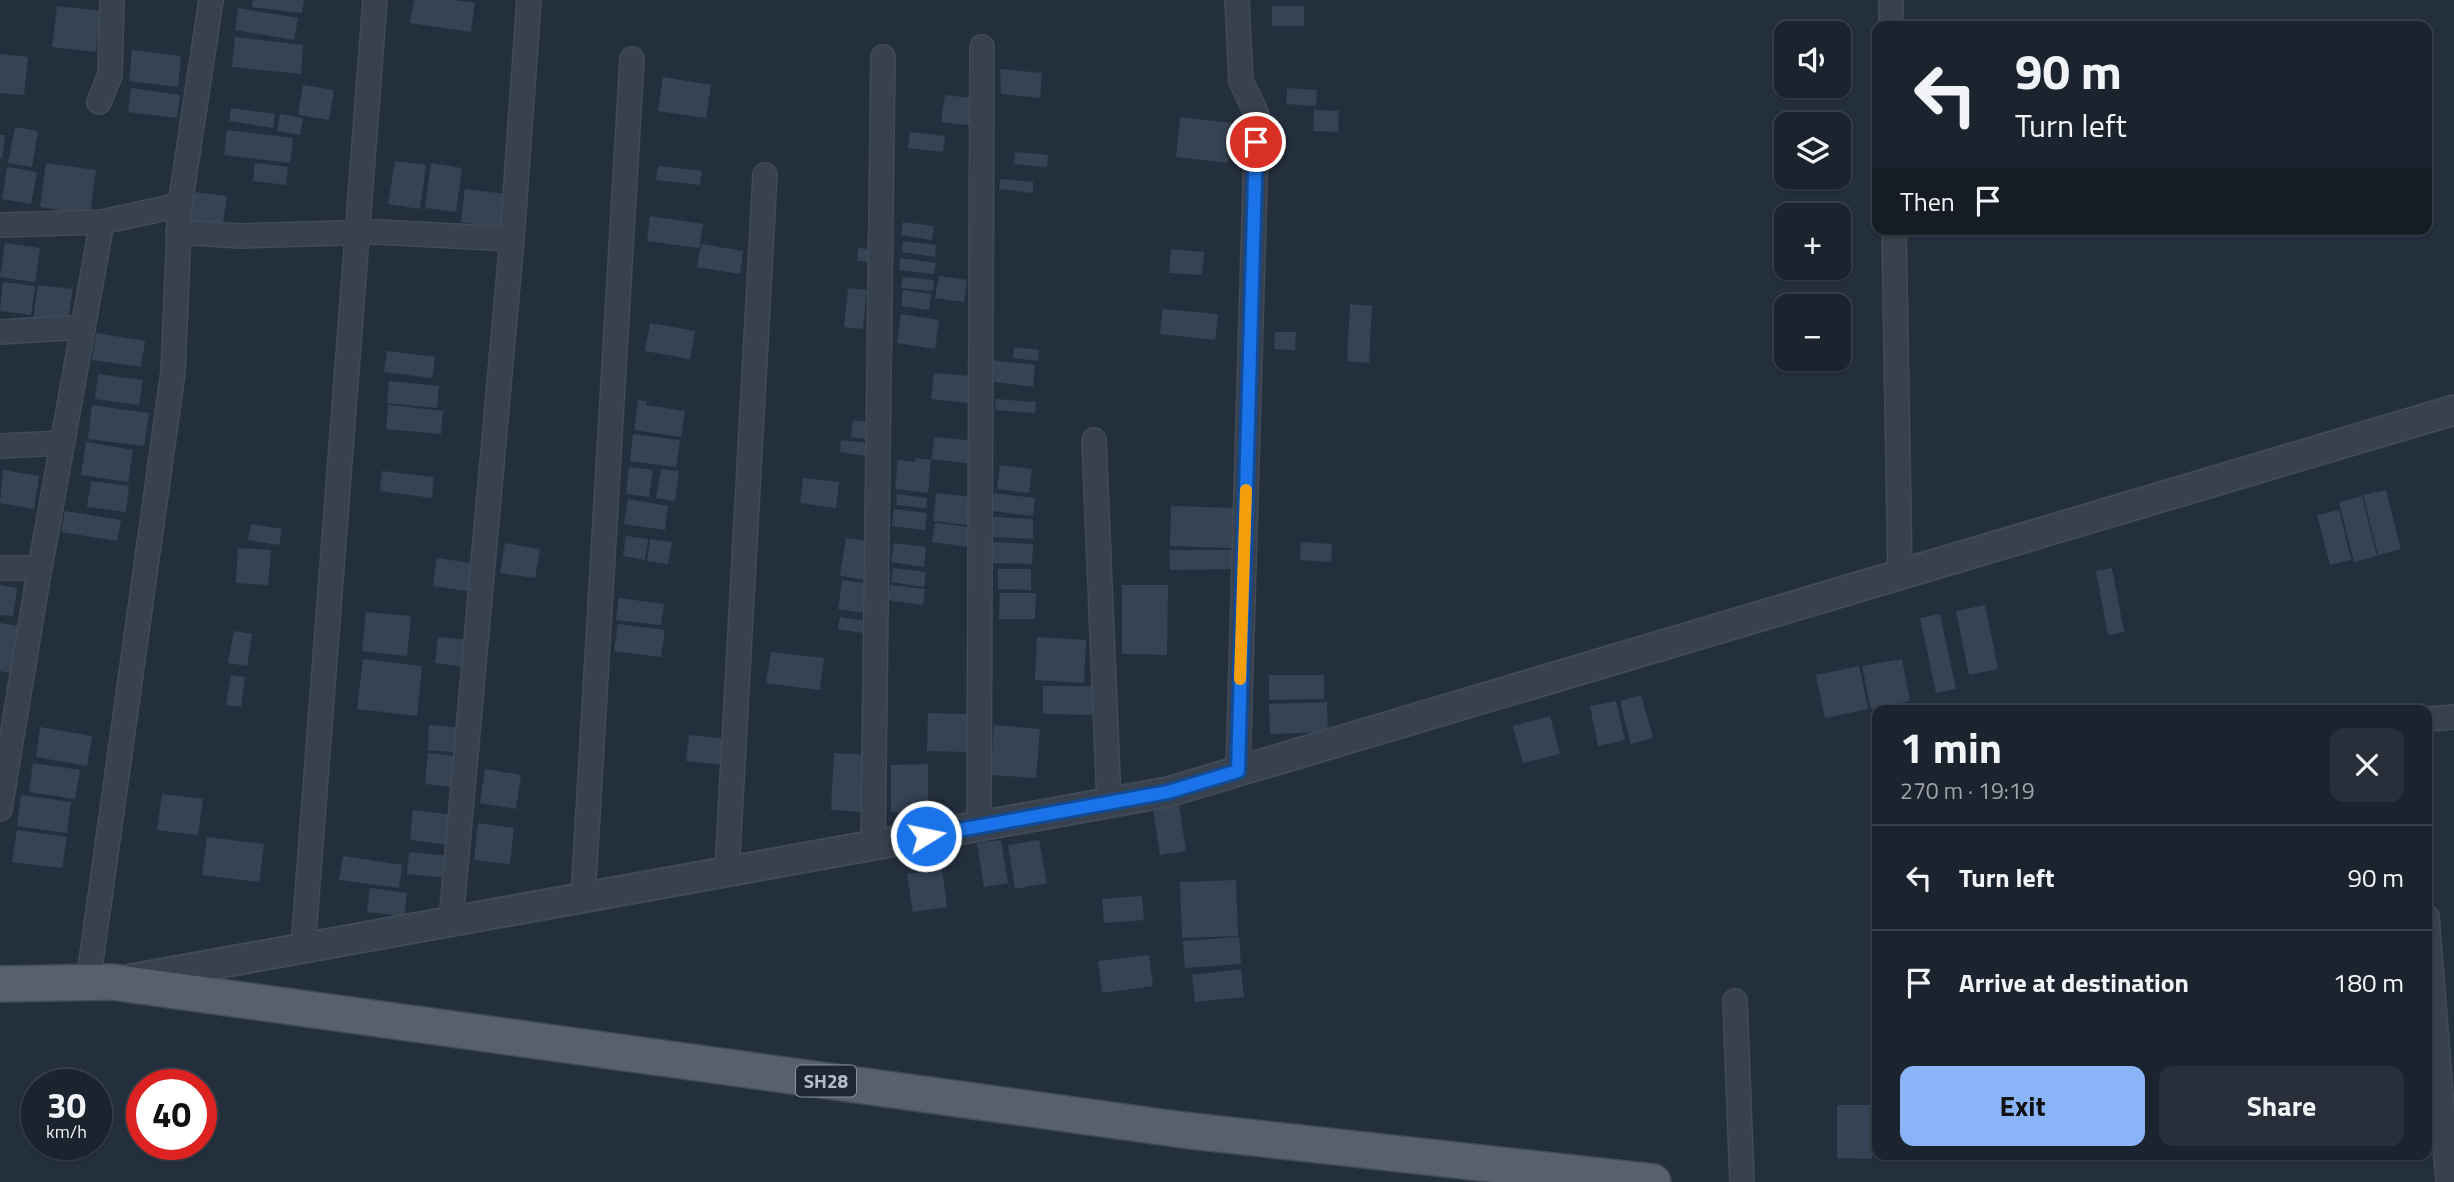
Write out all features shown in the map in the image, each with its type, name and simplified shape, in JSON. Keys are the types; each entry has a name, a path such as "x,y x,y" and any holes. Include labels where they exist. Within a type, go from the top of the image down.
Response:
{"main road":[{"name":"SH28","path":"0,984 100,983 1183,1130 1653,1182"}],"street":[{"path":"99,102 110,75 112,0"},
{"path":"211,0 180,205 173,372 100,983 1168,792 2454,410"},
{"path":"303,948 375,0"},
{"path":"451,921 512,239 529,0"},
{"path":"1237,0 1241,82 1257,115 1238,771"},
{"path":"1891,0 1891,21"},
{"path":"979,826 982,47"},
{"path":"873,845 883,57"},
{"path":"583,898 632,58"},
{"path":"727,871 765,175"},
{"path":"0,225 102,222 180,205"},
{"path":"0,568 40,568 102,222"},
{"path":"178,232 240,236 358,233 512,239"},
{"path":"1894,235 1900,575"},
{"path":"0,332 83,327"},
{"path":"1094,440 1109,802"},
{"path":"0,446 62,443"},
{"path":"0,809 10,685 41,560"},
{"path":"2432,719 2454,717"},
{"path":"2432,980 2448,1182"},
{"path":"1735,1000 1742,1182"}],"building":[{"path":"253,0 304,0 302,13 252,7"},
{"path":"414,0 475,3 471,32 410,23"},
{"path":"57,6 101,11 96,52 52,47"},
{"path":"1272,6 1304,6 1304,26 1272,26"},
{"path":"238,8 298,18 294,40 235,30"},
{"path":"235,37 303,45 301,74 232,67"},
{"path":"132,50 181,56 178,87 129,81"},
{"path":"0,54 28,57 24,95 0,93"},
{"path":"1000,69 1042,73 1040,98 1001,94"},
{"path":"663,77 711,85 706,118 658,111"},
{"path":"303,85 334,90 329,120 298,115"},
{"path":"131,88 180,95 177,118 128,112"},
{"path":"1287,88 1317,90 1316,106 1286,104"},
{"path":"945,95 979,99 975,126 941,122"},
{"path":"231,108 275,114 273,128 229,121"},
{"path":"1314,110 1339,111 1338,132 1313,131"},
{"path":"280,114 303,118 300,135 277,131"},
{"path":"1180,117 1232,123 1228,163 1176,157"},
{"path":"15,127 38,131 32,167 8,163"},
{"path":"227,130 293,138 290,163 224,155"},
{"path":"910,132 945,136 943,152 908,148"},
{"path":"0,135 5,135 2,158 0,158"},
{"path":"1015,152 1048,155 1047,167 1014,164"},
{"path":"395,161 426,165 420,209 388,204"},
{"path":"46,163 96,170 90,214 40,207"},
{"path":"255,163 288,167 286,185 253,181"},
{"path":"431,163 462,168 456,212 425,208"},
{"path":"658,166 702,171 700,185 656,180"},
{"path":"7,167 37,172 31,204 2,199"},
{"path":"1000,179 1033,182 1033,193 999,189"},
{"path":"465,189 506,194 502,228 461,222"},
{"path":"193,192 227,196 222,229 188,224"},
{"path":"650,216 703,224 699,248 647,241"},
{"path":"903,222 934,226 932,240 901,235"},
{"path":"903,241 936,245 935,257 902,252"},
{"path":"5,243 40,248 35,282 0,277"},
{"path":"701,244 743,251 740,274 697,267"},
{"path":"858,248 878,250 877,263 857,261"},
{"path":"1171,249 1204,252 1202,275 1169,273"},
{"path":"900,258 936,263 934,274 899,270"},
{"path":"939,276 967,280 964,302 935,298"},
{"path":"903,277 934,280 933,291 901,288"},
{"path":"3,282 35,286 31,315 0,311"},
{"path":"38,285 73,289 67,325 33,320"},
{"path":"848,288 867,290 863,329 844,327"},
{"path":"903,290 931,294 929,310 901,306"},
{"path":"1350,304 1372,306 1369,363 1347,361"},
{"path":"1163,309 1218,314 1215,340 1160,334"},
{"path":"901,314 939,320 935,349 897,343"},
{"path":"650,323 695,331 690,359 645,351"},
{"path":"1275,332 1296,332 1295,350 1274,349"},
{"path":"96,333 145,341 141,367 92,360"},
{"path":"1014,347 1039,350 1038,361 1013,358"},
{"path":"387,351 435,357 432,378 384,372"},
{"path":"991,360 1035,365 1033,387 988,381"},
{"path":"934,373 971,376 969,403 931,399"},
{"path":"98,374 143,380 139,405 95,399"},
{"path":"389,381 439,386 437,408 387,403"},
{"path":"996,399 1036,402 1035,413 995,410"},
{"path":"638,400 647,401 646,405 685,411 681,437 634,430"},
{"path":"92,405 149,413 144,446 88,439"},
{"path":"388,405 443,411 441,434 386,429"},
{"path":"853,420 885,425 882,441 851,437"},
{"path":"633,434 680,440 676,467 630,461"},
{"path":"934,437 976,441 973,464 932,459"},
{"path":"841,440 875,444 873,457 840,452"},
{"path":"86,442 133,450 128,482 81,475"},
{"path":"916,458 931,460 928,493 895,489 898,460 915,462"},
{"path":"1000,465 1032,469 1029,493 997,489"},
{"path":"629,467 653,470 649,497 626,494"},
{"path":"661,469 679,471 675,501 656,498"},
{"path":"3,470 39,476 34,509 0,503"},
{"path":"382,471 434,477 432,498 380,491"},
{"path":"803,478 839,482 836,508 800,503"},
{"path":"91,481 129,486 126,512 87,507"},
{"path":"2386,490 2401,549 2378,555 2363,495"},
{"path":"936,493 972,497 969,525 933,521"},
{"path":"994,493 1035,498 1033,516 992,511"},
{"path":"897,494 927,498 926,508 896,505"},
{"path":"2362,496 2377,556 2354,562 2339,502"},
{"path":"628,499 668,506 665,530 624,524"},
{"path":"1171,506 1235,508 1234,548 1170,546"},
{"path":"894,509 927,513 925,530 892,526"},
{"path":"2339,510 2351,560 2330,565 2317,515"},
{"path":"65,511 121,520 117,541 61,532"},
{"path":"993,517 1033,519 1033,539 992,537"},
{"path":"935,523 970,527 967,547 932,542"},
{"path":"251,524 282,529 279,545 248,540"},
{"path":"626,536 648,539 645,560 623,556"},
{"path":"846,538 879,543 873,581 840,576"},
{"path":"650,539 672,542 668,564 647,561"},
{"path":"992,542 1033,544 1032,564 991,563"},
{"path":"1301,542 1332,544 1331,562 1300,560"},
{"path":"505,543 540,549 535,578 500,573"},
{"path":"894,543 926,547 924,567 891,562"},
{"path":"238,548 271,550 268,585 236,583"},
{"path":"1169,550 1235,550 1235,569 1170,570"},
{"path":"437,558 478,564 474,592 433,586"},
{"path":"893,568 926,572 924,587 891,582"},
{"path":"2112,568 2124,632 2108,635 2096,571"},
{"path":"998,569 1031,569 1031,590 998,589"},
{"path":"842,580 875,585 871,614 838,609"},
{"path":"0,585 17,588 13,616 0,615"},
{"path":"890,585 925,589 923,605 888,600"},
{"path":"1122,585 1168,585 1167,655 1122,654"},
{"path":"1000,593 1036,593 1035,619 999,619"},
{"path":"619,598 664,604 661,625 616,620"},
{"path":"1985,605 1998,669 1969,675 1956,611"},
{"path":"366,612 411,616 407,656 362,651"},
{"path":"1940,614 1956,689 1936,693 1920,618"},
{"path":"840,617 872,622 869,634 838,629"},
{"path":"0,623 18,626 10,673 0,671"},
{"path":"618,624 665,630 661,657 614,651"},
{"path":"234,631 252,634 247,666 228,663"},
{"path":"438,637 476,641 473,668 435,663"},
{"path":"1037,637 1086,640 1084,683 1035,680"},
{"path":"771,652 824,658 820,690 766,683"},
{"path":"363,659 422,666 417,716 357,709"},
{"path":"1902,659 1910,701 1872,705 1871,709 1862,666"},
{"path":"1859,666 1868,709 1825,718 1816,675"},
{"path":"231,675 245,677 241,707 226,705"},
{"path":"1269,675 1324,675 1324,699 1269,700"},
{"path":"1043,686 1093,686 1093,715 1043,714"},
{"path":"1641,695 1653,738 1631,744 1620,701"},
{"path":"1616,701 1625,740 1598,746 1590,706"},
{"path":"1327,702 1328,732 1270,734 1269,704"},
{"path":"928,713 969,714 968,752 927,751"},
{"path":"1550,716 1560,754 1523,763 1513,726"},
{"path":"429,725 467,728 465,753 428,750"},
{"path":"994,725 1040,729 1036,778 991,775"},
{"path":"40,727 92,736 87,766 36,757"},
{"path":"689,735 729,739 726,765 686,761"},
{"path":"428,753 463,757 460,788 425,784"},
{"path":"834,753 870,755 867,812 831,810"},
{"path":"33,763 80,770 75,799 29,792"},
{"path":"928,764 928,812 891,812 891,765"},
{"path":"485,769 521,775 516,809 480,803"},
{"path":"162,794 203,799 198,835 157,830"},
{"path":"21,795 71,802 67,833 17,826"},
{"path":"1178,798 1186,851 1160,855 1152,802"},
{"path":"413,810 453,815 450,845 410,840"},
{"path":"478,823 514,828 510,864 474,860"},
{"path":"17,830 67,837 62,868 12,862"},
{"path":"207,837 264,844 259,882 202,875"},
{"path":"1001,840 1008,883 984,887 977,843"},
{"path":"1039,840 1047,883 1015,889 1008,845"},
{"path":"409,852 450,856 448,878 407,874"},
{"path":"343,856 402,865 399,888 339,880"},
{"path":"942,869 947,907 913,912 907,874"},
{"path":"1236,880 1238,936 1182,938 1180,882"},
{"path":"370,888 407,893 404,916 367,912"},
{"path":"1142,896 1144,920 1104,923 1102,899"},
{"path":"1239,937 1241,964 1185,968 1183,941"},
{"path":"1149,955 1153,986 1102,993 1098,961"},
{"path":"1241,969 1244,997 1195,1002 1192,975"},
{"path":"1837,1105 1872,1105 1872,1159 1837,1158"}],"slow traffic":[{"path":"1240,679 1246,490"}],"route":[{"path":"926,836 1168,792 1238,771 1256,142"}]}
